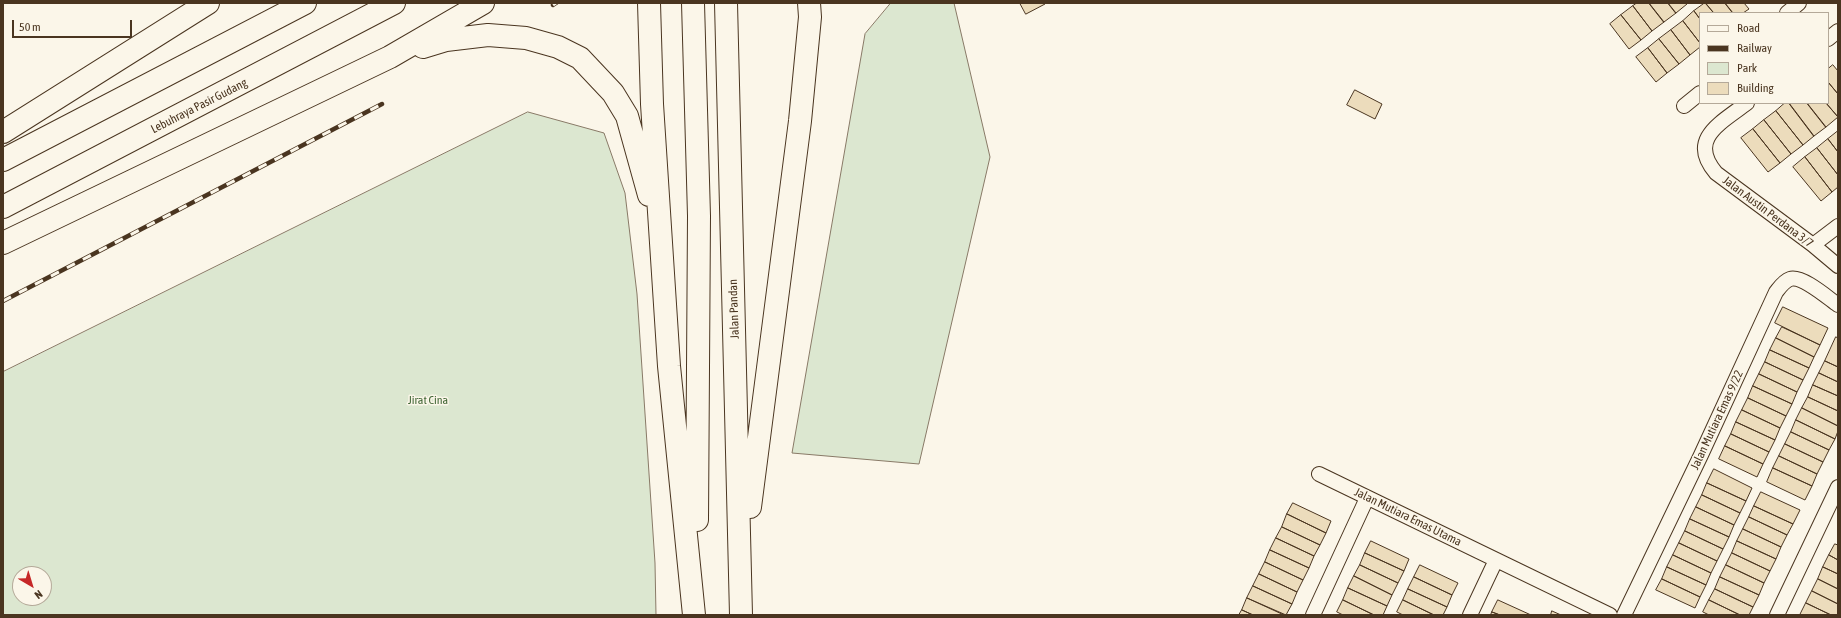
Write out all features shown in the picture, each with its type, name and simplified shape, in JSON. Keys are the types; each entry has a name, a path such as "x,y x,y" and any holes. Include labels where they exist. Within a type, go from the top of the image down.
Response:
{"highway":[{"path":"3,132 208,3"},
{"path":"3,160 305,3"},
{"name":"Lebuhraya Pasir Gudang","path":"3,207 394,3"},
{"path":"3,243 390,58 482,3"},
{"path":"649,3 652,104 669,366 694,615"},
{"path":"693,3 699,216 698,615"},
{"name":"Jalan Pandan","path":"726,3 741,615"},
{"path":"741,576 800,121 811,8"},
{"path":"390,58 446,40 488,35 526,38 558,47 580,58 613,93 627,116 661,241"}],"street":[{"path":"1829,38 1838,31"},
{"path":"1684,106 1699,94"},
{"name":"Jalan Austin Perdana 3/7","path":"1746,104 1707,137 1704,153 1708,164 1716,174 1813,245 1838,266"},
{"path":"1813,245 1838,226"},
{"name":"Jalan Mutiara Emas 9/22","path":"1624,615 1701,455 1776,292 1783,283 1790,278 1799,279 1838,305"},
{"name":"Jalan Mutiara Emas Utama","path":"1319,474 1610,615"},
{"path":"1777,615 1838,487"},
{"path":"1312,615 1367,498"},
{"path":"1470,615 1496,560"}],"green space":[{"path":"891,3 954,3 990,157 919,464 792,453 865,34"},
{"name":"Jirat Cina","path":"528,112 604,133 625,193 637,294 655,563 656,615 3,615 3,372"}],"building":[{"path":"1020,3 1044,3 1045,4 1026,14"},
{"path":"1637,3 1649,3 1664,22 1652,31 1633,6"},
{"path":"1649,3 1668,3 1676,13 1664,22"},
{"path":"1668,3 1687,3 1687,4 1676,13"},
{"path":"1705,3 1713,12 1699,12 1699,18 1694,11"},
{"path":"1706,3 1725,3 1732,12 1713,12"},
{"path":"1725,3 1744,3 1749,9 1744,12 1732,12"},
{"path":"1633,6 1652,31 1641,40 1621,15"},
{"path":"1694,11 1699,18 1699,42 1683,21"},
{"path":"1621,15 1641,40 1629,49 1610,24"},
{"path":"1683,21 1699,42 1699,48 1690,55 1671,30"},
{"path":"1671,30 1690,55 1679,64 1659,39"},
{"path":"1659,39 1679,64 1667,73 1648,48"},
{"path":"1648,48 1667,73 1656,82 1636,57"},
{"path":"1833,65 1838,71 1838,94 1829,83 1829,68"},
{"path":"1829,83 1838,94 1838,117 1827,104 1829,104"},
{"path":"1355,90 1382,104 1375,119 1347,105"},
{"path":"1784,104 1790,104 1814,136 1803,145 1776,111"},
{"path":"1790,104 1808,104 1826,127 1814,136"},
{"path":"1808,104 1827,104 1838,117 1826,127"},
{"path":"1776,111 1803,145 1791,154 1764,120"},
{"path":"1764,120 1791,154 1780,163 1753,129"},
{"path":"1753,129 1780,163 1768,172 1741,138"},
{"path":"1838,131 1838,152 1828,139"},
{"path":"1828,139 1838,152 1838,175 1817,148"},
{"path":"1817,148 1838,175 1838,187 1832,192 1805,157"},
{"path":"1805,157 1832,192 1821,201 1793,167"},
{"path":"1783,307 1828,328 1820,345 1775,323"},
{"path":"1782,327 1820,345 1814,357 1776,338"},
{"path":"1836,337 1838,338 1838,367 1825,361"},
{"path":"1776,338 1814,357 1809,368 1770,350"},
{"path":"1770,350 1809,368 1803,380 1765,362"},
{"path":"1825,361 1838,367 1838,382 1819,373"},
{"path":"1765,362 1803,380 1797,392 1759,374"},
{"path":"1819,373 1838,382 1838,396 1813,385"},
{"path":"1759,374 1797,392 1792,404 1753,386"},
{"path":"1813,385 1838,396 1838,411 1808,397"},
{"path":"1753,386 1792,404 1786,416 1748,398"},
{"path":"1808,397 1838,411 1838,426 1802,408"},
{"path":"1748,398 1786,416 1780,428 1742,410"},
{"path":"1802,408 1838,426 1835,439 1796,420"},
{"path":"1742,410 1780,428 1775,440 1736,422"},
{"path":"1796,420 1835,439 1829,450 1791,432"},
{"path":"1736,422 1775,440 1769,452 1731,434"},
{"path":"1791,432 1829,450 1823,462 1785,444"},
{"path":"1731,434 1769,452 1763,464 1725,446"},
{"path":"1785,444 1823,462 1817,474 1779,456"},
{"path":"1725,446 1763,464 1757,477 1719,459"},
{"path":"1779,456 1817,474 1812,486 1773,468"},
{"path":"1773,468 1812,486 1805,500 1767,482"},
{"path":"1714,469 1752,488 1746,501 1707,483"},
{"path":"1707,483 1746,501 1740,513 1702,495"},
{"path":"1761,492 1800,510 1793,524 1754,506"},
{"path":"1702,495 1740,513 1734,525 1696,507"},
{"path":"1293,503 1331,521 1326,533 1287,514"},
{"path":"1754,506 1793,524 1787,535 1749,517"},
{"path":"1696,507 1734,525 1729,537 1690,519"},
{"path":"1287,514 1326,533 1320,545 1282,527"},
{"path":"1749,517 1787,535 1781,547 1743,529"},
{"path":"1690,519 1729,537 1723,549 1685,531"},
{"path":"1282,527 1320,545 1314,556 1276,538"},
{"path":"1743,529 1781,547 1776,559 1737,541"},
{"path":"1685,531 1723,549 1717,561 1679,543"},
{"path":"1276,538 1314,556 1309,568 1270,550"},
{"path":"1371,541 1409,559 1404,571 1365,553"},
{"path":"1737,541 1776,559 1770,571 1732,553"},
{"path":"1679,543 1717,561 1711,573 1673,555"},
{"path":"1835,544 1838,545 1838,560 1829,555"},
{"path":"1270,550 1309,568 1303,580 1265,562"},
{"path":"1365,553 1404,571 1398,583 1360,565"},
{"path":"1732,553 1770,571 1764,583 1726,565"},
{"path":"1673,555 1711,573 1706,585 1667,567"},
{"path":"1829,555 1838,560 1838,574 1823,567"},
{"path":"1265,562 1303,580 1297,592 1259,574"},
{"path":"1360,565 1398,583 1392,595 1354,576"},
{"path":"1420,565 1458,583 1452,595 1414,577"},
{"path":"1726,565 1764,583 1759,595 1720,577"},
{"path":"1667,567 1706,585 1700,597 1662,579"},
{"path":"1823,567 1838,574 1838,589 1818,579"},
{"path":"1259,574 1297,592 1292,604 1253,586"},
{"path":"1354,576 1392,595 1387,606 1348,588"},
{"path":"1414,577 1452,595 1447,607 1408,589"},
{"path":"1720,577 1759,595 1753,607 1715,589"},
{"path":"1662,579 1700,597 1695,608 1656,590"},
{"path":"1818,579 1838,589 1838,604 1812,591"},
{"path":"1253,586 1292,604 1286,615 1247,598"},
{"path":"1348,588 1387,606 1383,615 1374,615 1343,600"},
{"path":"1408,589 1447,607 1443,615 1434,615 1403,600"},
{"path":"1715,589 1753,607 1749,615 1740,615 1709,600"},
{"path":"1812,591 1838,604 1838,615 1831,615 1806,603"},
{"path":"1247,598 1284,615 1253,615 1242,610"},
{"path":"1343,600 1374,615 1343,615 1337,612"},
{"path":"1403,600 1434,615 1403,615 1397,612"},
{"path":"1498,600 1531,615 1500,615 1492,612"},
{"path":"1709,600 1740,615 1709,615 1703,612"},
{"path":"1806,603 1831,615 1800,615"},
{"path":"1242,610 1253,615 1239,615"},
{"path":"1552,611 1561,615 1551,615"},
{"path":"1492,612 1500,615 1491,615"}],"railway":[{"path":"3,301 382,104"}]}
